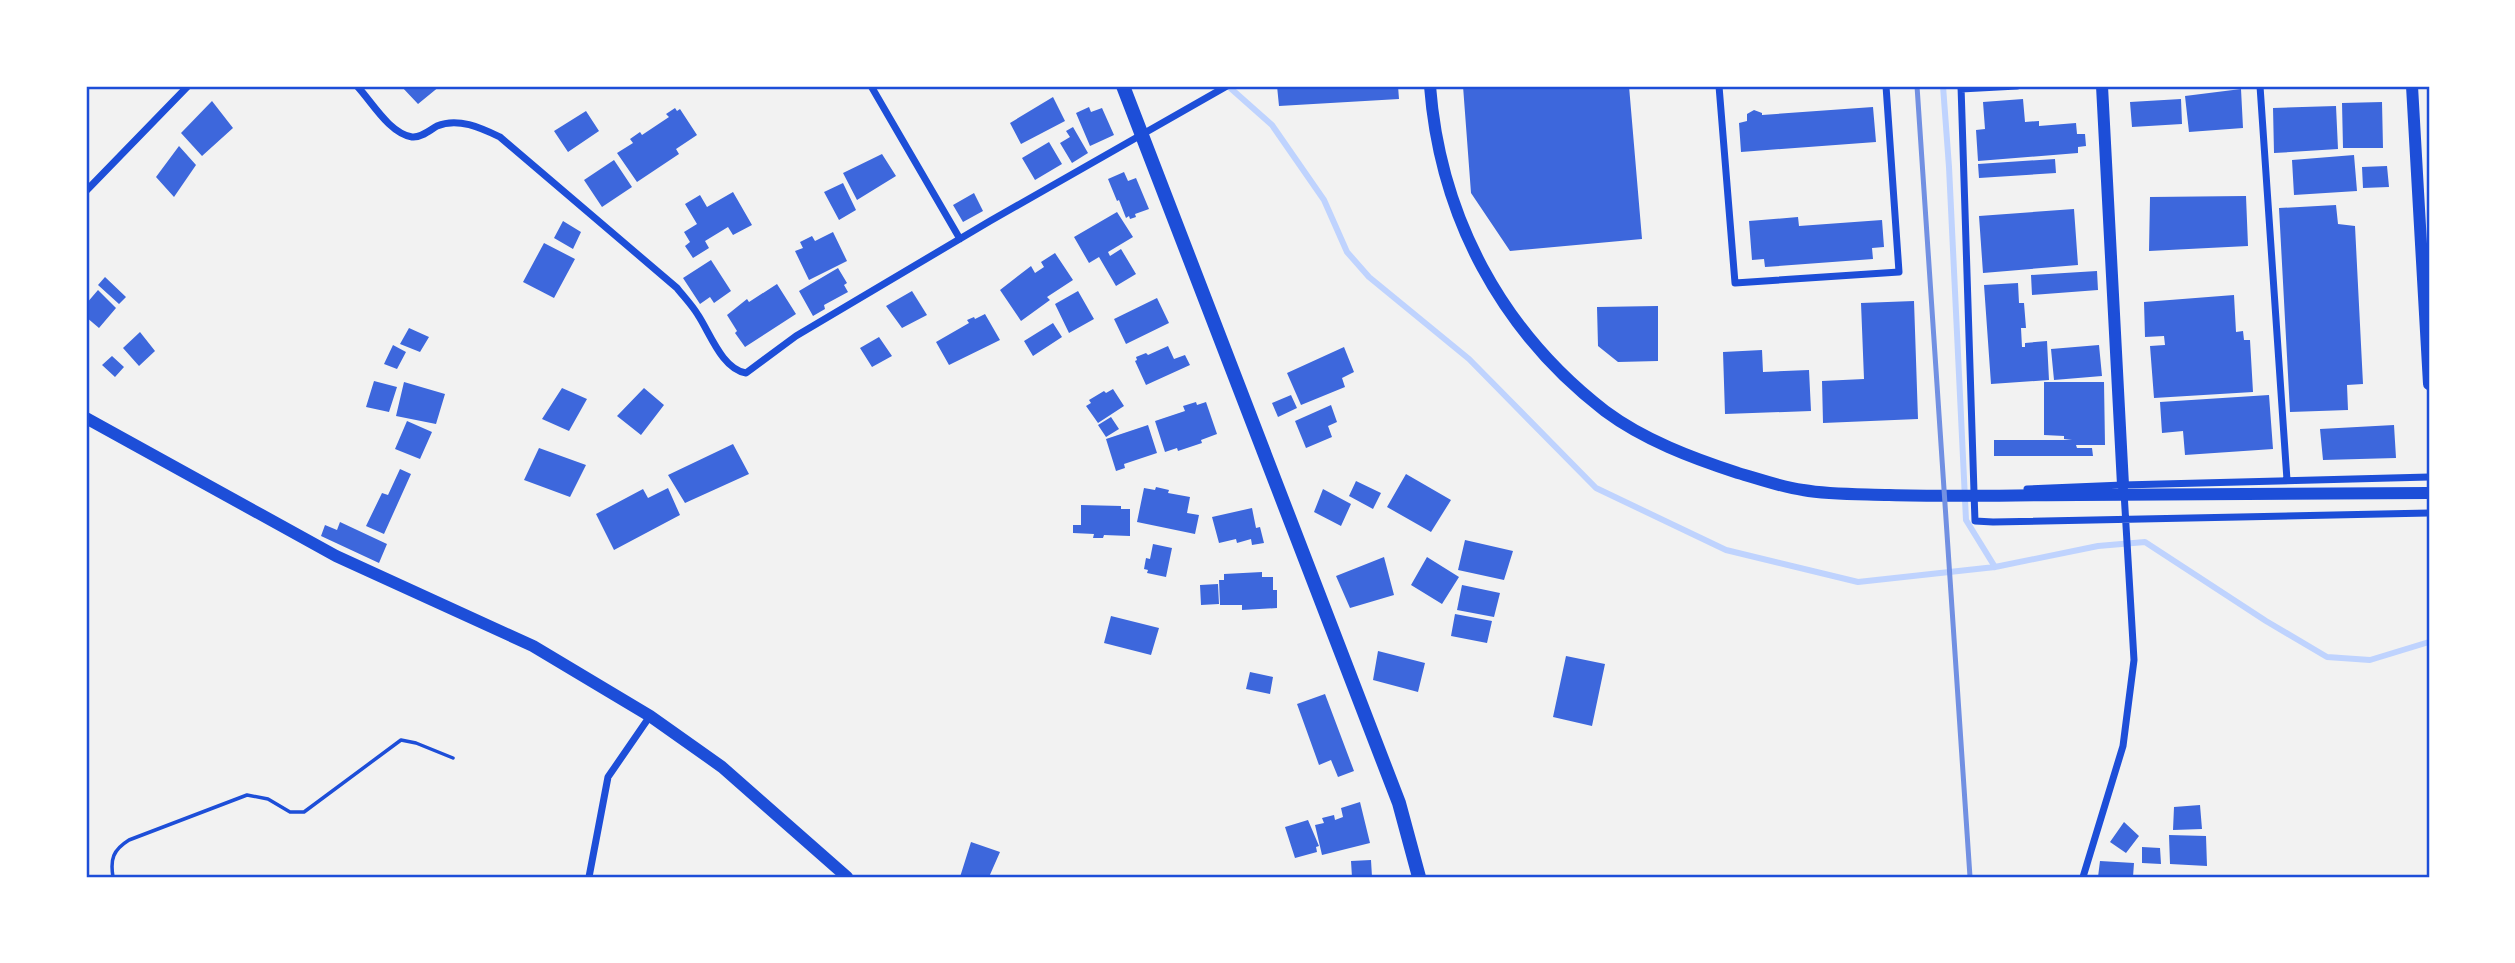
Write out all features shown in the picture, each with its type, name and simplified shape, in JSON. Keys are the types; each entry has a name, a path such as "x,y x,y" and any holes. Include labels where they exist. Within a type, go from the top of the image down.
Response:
{"main road":[{"path":"1123,86 1399,803 1419,877"}],"street":[{"path":"86,191 188,86"},
{"path":"357,86 390,124 412,137 452,122 473,126 500,137 677,288 696,312 726,361 737,372 746,373 796,336 1227,86"},
{"path":"871,86 960,239"},
{"path":"1430,86 1433,118 1451,197 1464,233 1500,300 1525,332 1606,412 1688,456 1762,480 1830,494 1954,496 2429,493"},
{"path":"1718,86 1735,282 1899,272 1886,86"},
{"path":"2017,86 1961,88 1976,521 2429,513"},
{"path":"2083,877 2123,746 2134,660 2102,86"},
{"path":"2260,86 2287,480"},
{"path":"2412,86 2429,384"},
{"path":"86,418 336,556 533,646 650,716 722,767 847,877"},
{"path":"1974,492 2429,477"},
{"path":"589,877 608,776 650,716"}],"path":[{"path":"113,877 114,852 129,840 247,795 268,799 290,812 304,812 401,740 453,758"}],"building":[{"path":"401,86 440,86 418,104"},
{"path":"1277,86 1398,86 1399,99 1279,106"},
{"path":"1463,86 1629,86 1642,239 1510,251 1471,193"},
{"path":"2241,89 2243,128 2189,132 2185,96"},
{"path":"1053,97 1065,121 1021,144 1010,123"},
{"path":"2023,99 2025,122 2039,121 2039,126 2076,123 2077,134 2085,134 2086,146 2078,147 2078,153 1978,161 1976,130 1985,129 1983,102"},
{"path":"2181,99 2182,124 2132,127 2130,102"},
{"path":"212,101 233,128 202,156 181,133"},
{"path":"2382,102 2383,148 2343,148 2342,103"},
{"path":"2336,106 2338,149 2274,153 2273,108"},
{"path":"1089,107 1091,112 1102,108 1114,135 1090,146 1076,113"},
{"path":"1873,107 1876,142 1741,152 1739,123 1747,121 1747,114 1754,110 1762,115"},
{"path":"675,108 677,111 680,109 697,135 676,149 679,154 637,182 617,153 633,143 630,139 640,132 642,135 669,117 666,114"},
{"path":"586,111 599,131 568,152 554,131"},
{"path":"1073,127 1088,153 1072,163 1060,143 1070,137 1066,131"},
{"path":"1049,142 1062,164 1035,180 1022,158"},
{"path":"179,146 196,165 174,197 156,177"},
{"path":"882,154 896,176 857,200 843,173"},
{"path":"2354,155 2357,191 2294,195 2292,160"},
{"path":"2055,159 2056,173 1979,178 1978,164"},
{"path":"614,160 632,187 602,207 584,180"},
{"path":"2387,166 2389,187 2363,188 2362,167"},
{"path":"1124,172 1128,181 1136,178 1149,209 1130,219 1129,216 1126,218 1108,179"},
{"path":"843,183 856,210 839,220 824,192"},
{"path":"733,192 752,225 733,235 728,227 705,241 709,248 693,258 685,246 690,242 684,232 697,224 685,204 700,195 707,207"},
{"path":"974,193 983,211 963,222 953,205"},
{"path":"2246,196 2248,246 2149,251 2150,197"},
{"path":"2336,205 2338,224 2355,226 2363,384 2347,385 2348,410 2290,412 2279,208"},
{"path":"2074,209 2078,265 1983,273 1979,216"},
{"path":"1117,212 1133,237 1108,252 1110,256 1121,249 1136,274 1116,286 1099,257 1089,263 1074,237"},
{"path":"1798,217 1799,226 1882,220 1884,247 1872,248 1873,259 1765,267 1764,259 1752,260 1749,221"},
{"path":"563,221 581,232 573,249 554,238"},
{"path":"833,232 847,261 809,280 795,251 803,248 800,242 812,236 815,241"},
{"path":"544,243 575,259 554,298 523,282"},
{"path":"1055,253 1073,280 1047,297 1050,300 1021,321 1000,290 1031,266 1035,273 1044,267 1041,262"},
{"path":"711,260 731,291 714,303 710,297 700,304 683,278"},
{"path":"838,268 847,283 844,285 848,292 824,305 825,309 813,316 799,291"},
{"path":"2097,271 2098,290 2032,295 2031,275"},
{"path":"105,277 126,297 119,304 98,285"},
{"path":"2018,283 2019,303 2024,303 2026,328 2021,328 2022,347 2025,347 2025,343 2047,341 2049,380 1991,384 1984,285"},
{"path":"777,284 796,314 745,347 727,315 747,299 749,302"},
{"path":"98,290 116,308 99,328 86,317 86,304"},
{"path":"912,291 927,315 902,328 886,306"},
{"path":"1078,291 1094,319 1069,333 1055,304"},
{"path":"2234,295 2236,332 2243,331 2244,340 2250,340 2253,392 2154,398 2150,346 2165,345 2164,336 2145,337 2144,302"},
{"path":"1157,298 1169,323 1126,344 1114,319"},
{"path":"1914,301 1918,419 1823,423 1822,381 1864,379 1861,303"},
{"path":"1658,306 1658,361 1618,362 1598,346 1597,307"},
{"path":"985,314 1000,340 949,365 936,342 969,323 967,320"},
{"path":"1053,323 1062,337 1033,356 1024,341"},
{"path":"409,328 429,337 420,352 400,344"},
{"path":"140,332 155,351 139,366 123,348"},
{"path":"879,337 892,356 872,367 860,348"},
{"path":"393,345 406,352 397,369 384,364"},
{"path":"2099,345 2102,376 2054,380 2051,349"},
{"path":"1168,346 1174,359 1185,355 1190,365 1146,385 1135,361 1136,357"},
{"path":"1344,347 1354,372 1342,378 1345,387 1301,405 1287,373"},
{"path":"1762,350 1763,372 1809,370 1811,411 1725,414 1723,352"},
{"path":"112,356 124,367 115,377 102,365"},
{"path":"374,381 397,387 389,412 366,407"},
{"path":"404,382 445,394 436,424 396,416"},
{"path":"2044,382 2104,382 2105,445 2076,445 2077,448 2092,448 2093,456 1994,456 1994,440 2072,440 2064,439 2064,436 2044,435"},
{"path":"562,388 587,399 569,431 542,419"},
{"path":"644,388 664,405 641,435 617,416"},
{"path":"1113,389 1124,406 1098,423 1086,406 1091,403 1089,400"},
{"path":"1291,395 1297,408 1278,417 1272,403"},
{"path":"2269,395 2273,449 2185,455 2183,431 2162,433 2160,402"},
{"path":"1196,402 1197,405 1206,402 1217,434 1201,440 1202,443 1178,451 1177,448 1165,452 1155,421 1185,411 1183,406"},
{"path":"1331,405 1337,422 1328,426 1332,437 1306,448 1295,421"},
{"path":"1111,417 1119,429 1106,437 1098,425"},
{"path":"407,421 432,432 420,459 395,449"},
{"path":"1148,425 1157,453 1124,464 1125,468 1116,471 1106,439"},
{"path":"2394,425 2396,458 2323,460 2320,429"},
{"path":"733,444 749,474 685,503 668,475"},
{"path":"539,448 586,465 570,497 524,480"},
{"path":"400,469 411,474 384,534 366,526 382,493 388,495"},
{"path":"1406,474 1451,500 1431,532 1387,507"},
{"path":"1356,481 1381,493 1373,509 1349,496"},
{"path":"1156,487 1169,490 1168,493 1190,497 1187,513 1199,515 1195,534 1137,522 1144,488 1155,490"},
{"path":"668,488 680,515 614,550 596,514 643,489 648,498"},
{"path":"1323,489 1351,504 1341,526 1314,512"},
{"path":"1081,505 1121,506 1121,509 1130,509 1130,536 1104,535 1103,538 1093,538 1094,534 1073,533 1073,525 1081,525"},
{"path":"1252,508 1256,528 1260,527 1264,543 1252,545 1251,539 1237,543 1236,539 1219,543 1212,517"},
{"path":"340,522 387,544 379,563 321,536 325,525 337,530"},
{"path":"1465,540 1513,551 1504,580 1458,570"},
{"path":"1153,544 1172,548 1166,577 1147,573 1148,570 1144,569 1146,558 1150,559"},
{"path":"1384,557 1394,595 1350,608 1336,576"},
{"path":"1427,557 1459,577 1442,604 1411,585"},
{"path":"1262,572 1262,577 1273,577 1273,590 1277,590 1277,608 1242,610 1242,605 1220,605 1219,580 1224,580 1224,574"},
{"path":"1218,584 1219,604 1201,605 1200,585"},
{"path":"1462,585 1500,593 1494,617 1457,610"},
{"path":"1455,614 1492,621 1487,643 1451,636"},
{"path":"1111,616 1159,628 1151,655 1104,643"},
{"path":"1378,651 1425,663 1418,692 1373,680"},
{"path":"1566,656 1605,664 1592,726 1553,717"},
{"path":"1250,672 1273,677 1270,694 1246,689"},
{"path":"1325,694 1354,771 1338,777 1331,760 1319,765 1297,704"},
{"path":"1360,802 1370,843 1322,855 1315,825 1324,823 1322,818 1334,815 1335,820 1343,817 1341,808"},
{"path":"2200,805 2202,829 2173,830 2174,807"},
{"path":"1308,820 1319,846 1316,847 1317,852 1295,858 1285,827"},
{"path":"2124,822 2139,836 2126,853 2110,842"},
{"path":"2169,835 2206,836 2207,866 2170,864"},
{"path":"971,842 1000,852 989,877 960,877"},
{"path":"2142,847 2160,848 2161,864 2142,863"},
{"path":"1371,860 1372,877 1352,877 1351,861"},
{"path":"2100,861 2134,863 2133,877 2098,877"}],"waterway":[{"path":"1228,86 1272,125 1324,200 1347,252 1369,277 1469,359 1596,488 1726,550 1858,582 1995,567 2098,546 2145,542 2266,621 2327,657 2370,660 2429,642"},
{"path":"1943,86 1966,520 1995,567"}],"railway":[{"path":"1917,86 1970,877"}]}
